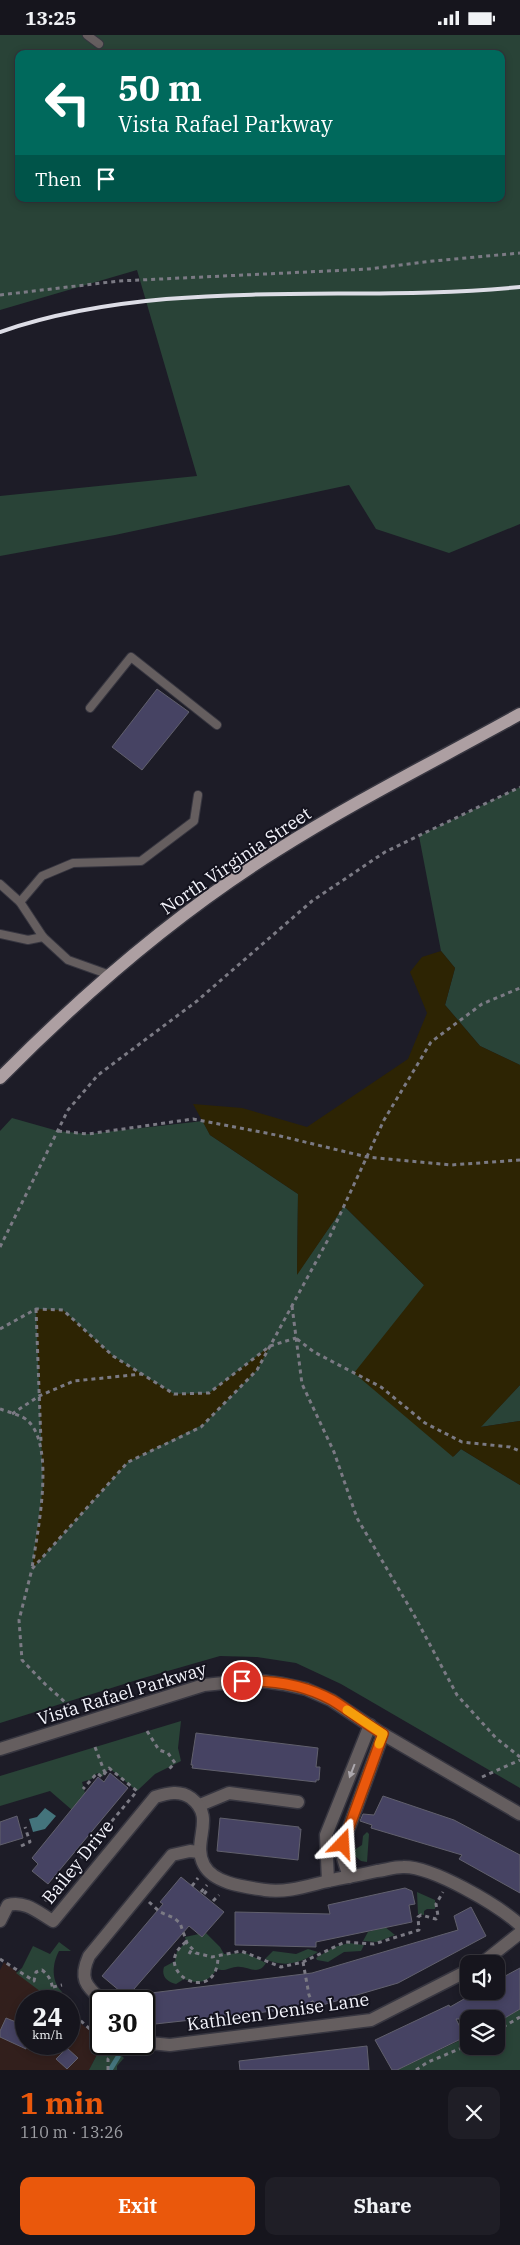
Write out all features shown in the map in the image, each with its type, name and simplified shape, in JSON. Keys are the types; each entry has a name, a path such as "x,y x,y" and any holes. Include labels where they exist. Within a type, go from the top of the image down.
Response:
{"main road":[{"name":"North Virginia Street","path":"0,1078 40,1038 110,975 187,913 277,850 520,714"}],"street":[{"name":"Vista Rafael Parkway","path":"0,1749 204,1685 254,1680 283,1683 306,1689 331,1700 383,1734 520,1814"},
{"path":"328,1881 326,1835 370,1725"},
{"path":"350,1877 343,1857 343,1844 383,1734"},
{"name":"Bailey Drive","path":"0,1921 8,1905 17,1902 53,1921 155,1797 167,1793 184,1793 200,1805"},
{"path":"298,1802 229,1793 200,1805 204,1821 199,1852 204,1866 220,1879 232,1884 282,1891 402,1867 420,1869 460,1887 498,1908 520,1925"},
{"path":"90,1990 84,1978 84,1967 89,1955 172,1855 190,1851 199,1852"},
{"path":"492,1955 520,1933"},
{"name":"Kathleen Denise Lane","path":"155,2044 170,2045 371,2020 460,1975"}],"lane":[{"path":"87,35 99,44"},
{"path":"90,708 131,657 216,725"},
{"path":"20,902 42,876 73,863 141,861 194,821 198,795"},
{"path":"0,884 20,902 43,937 68,961 110,975"},
{"path":"0,934 28,940 43,937"}],"path":[{"path":"0,295 119,281 370,269 520,253"},
{"path":"0,1247 68,1110 98,1075 197,1001 312,901 385,853 520,787"},
{"path":"32,1569 128,1462 201,1427 257,1370 330,1236 384,1120 431,1042 482,1004 520,988"},
{"path":"58,1131 88,1134 194,1119 276,1135 367,1157 452,1165 520,1160"},
{"path":"292,1305 302,1384 334,1452 357,1518 414,1615 457,1695 496,1738 520,1759 468,1783"},
{"path":"0,1329 36,1309 63,1310 113,1356 174,1394 209,1393 270,1346 296,1338"},
{"path":"36,1309 43,1486 32,1569 19,1620 22,1660 45,1684 87,1721"},
{"path":"296,1338 314,1351 381,1387 425,1423 462,1442 510,1447 520,1451"},
{"path":"12,1414 39,1396 74,1381 142,1374"},
{"path":"0,1409 28,1421 42,1443"},
{"path":"147,1731 159,1750 168,1753 175,1763 169,1769"},
{"path":"95,1747 105,1773"},
{"path":"36,1911 137,1791 109,1768 102,1777 97,1773 84,1789"},
{"path":"21,1846 30,1842 25,1827"},
{"path":"192,1885 198,1878 196,1876"},
{"path":"148,1901 160,1912 180,1923 186,1942 192,1949 203,1956 241,1951 281,1967 303,1963 345,1942 374,1945 419,1930 418,1917 421,1915 436,1919 438,1916 436,1904 444,1890"},
{"path":"213,1901 219,1894 222,1897"},
{"path":"186,1942 179,1947 175,1958 176,1970 185,1980 199,1983 207,1980 217,1969 218,1955"},
{"path":"188,1954 192,1949"},
{"path":"0,1959 34,1981 36,1972 42,1970 48,1975 53,1987 62,1985"},
{"path":"303,1963 309,1995 314,2006"},
{"path":"505,2026 520,2017"},
{"path":"80,2020 90,2028"},
{"path":"416,2070 428,2062 460,2049"},
{"path":"106,2055 108,2070"},
{"path":"108,2059 111,2055"}],"shaded area":[{"path":"4,1962 39,1990 15,1990 15,2055 80,2055 80,2023 90,2031 90,2055 97,2055 89,2070 0,2070 0,1970"}],"green space":[{"path":"0,35 520,35 520,524 449,553 376,529 349,485 115,535 0,556 0,496 197,476 137,270 0,310"},
{"path":"520,787 520,1065 480,1046 445,1005 455,968 441,951 419,836"},
{"path":"12,1118 58,1131 88,1134 203,1121 210,1135 298,1194 297,1274 344,1206 424,1285 454,1456 461,1449 520,1485 520,1788 341,1684 296,1663 257,1657 220,1656 0,1723 0,1131"},
{"path":"520,1385 520,1421 480,1427"},
{"path":"181,1721 178,1748 181,1761 155,1774 137,1791 109,1768 102,1777 97,1773 92,1779 82,1782 85,1793 91,1799 72,1810 50,1791 0,1806 0,1776"},
{"path":"367,1832 369,1834 367,1862 361,1861 355,1856 354,1850 362,1845 363,1836"},
{"path":"417,1892 435,1900 435,1909 427,1909 424,1911 424,1915 418,1914"},
{"path":"385,1927 395,1935 377,1942 363,1941 368,1932"},
{"path":"206,1933 220,1947 224,1954 246,1953 266,1963 263,1967 256,1970 240,1967 224,1970 217,1969 210,1977 198,1982 184,1979 176,1984 167,1980 163,1973 164,1967 175,1961 177,1951 186,1942 185,1937 199,1934 202,1937"},
{"path":"59,1942 71,1951 59,1951 57,1956 54,1978 60,1990 38,1990 16,1973 22,1968 33,1946 50,1954"},
{"path":"349,1943 364,1945 361,1951 344,1952 328,1962 317,1960 316,1958 334,1947"},
{"path":"308,1949 318,1952 305,1959 286,1964 265,1959 273,1951 296,1954"},
{"path":"520,2009 520,2070 397,2070 460,2040 460,2055 505,2055 505,2018"},
{"path":"97,2055 121,2055 124,2058 117,2066 117,2070 89,2070"}],"sand":[{"path":"441,951 455,968 445,1005 480,1046 520,1065 520,1385 481,1427 520,1421 520,1485 461,1449 453,1457 354,1373 424,1285 344,1206 297,1275 298,1194 210,1135 193,1104 242,1108 307,1127 408,1059 427,1013 410,972 422,957"},
{"path":"36,1309 63,1310 113,1356 174,1394 209,1393 270,1346 257,1370 204,1424 128,1462 32,1569 43,1486"}],"water":[{"path":"45,1808 56,1816 45,1829 33,1832 29,1819 37,1817"}],"building":[{"path":"157,689 189,712 142,770 112,747"},
{"path":"196,1733 318,1748 316,1767 320,1767 319,1780 316,1780 316,1782 192,1768"},
{"path":"110,1773 128,1788 48,1884 32,1871 38,1864 32,1858 98,1777 104,1782"},
{"path":"383,1796 454,1820 520,1855 520,1893 459,1859 462,1855 371,1828 372,1825 360,1821 363,1814 374,1815"},
{"path":"17,1816 23,1838 0,1845 0,1822"},
{"path":"220,1818 299,1827 301,1829 298,1860 217,1851"},
{"path":"181,1877 224,1912 202,1937 189,1926 133,1990 119,1990 102,1976 163,1904 160,1902"},
{"path":"405,1888 412,1891 415,1904 409,1905 412,1922 316,1942 316,1947 235,1945 235,1912 330,1914 328,1905"},
{"path":"471,1907 486,1936 398,1983 319,2006 155,2024 155,1993 312,1973 458,1930 454,1916"},
{"path":"520,1968 520,2009 505,2018 505,2010 460,2010 460,2019 456,2019 460,2027 460,2039 397,2070 392,2070 375,2040 462,2000 505,2000 505,1976"},
{"path":"6,2018 15,2022 15,2044 0,2037 0,2031"},
{"path":"367,2046 369,2070 240,2070 239,2061"},
{"path":"60,2055 75,2055 78,2058 67,2069 56,2059"}],"waterway":[{"path":"110,2070 118,2057"}],"railway":[{"path":"0,332 63,314 127,303 192,297 258,294 390,293 520,287"}],"slow traffic":[{"path":"347,1710 383,1734 379,1744"}],"route":[{"path":"242,1681 254,1680 283,1683 306,1689 331,1700 383,1734 343,1844"}]}
